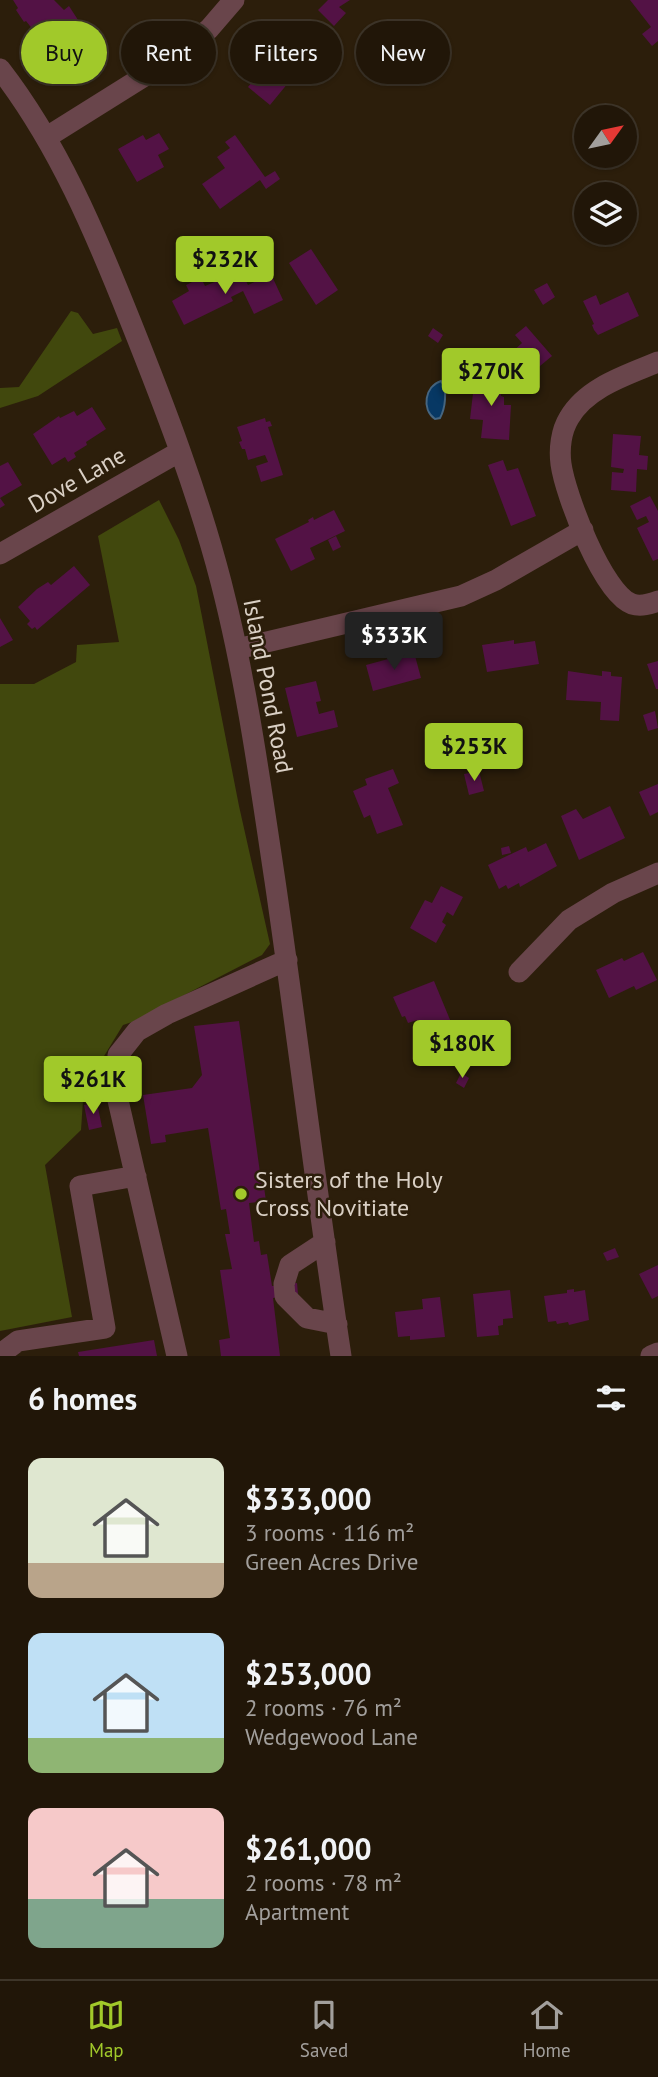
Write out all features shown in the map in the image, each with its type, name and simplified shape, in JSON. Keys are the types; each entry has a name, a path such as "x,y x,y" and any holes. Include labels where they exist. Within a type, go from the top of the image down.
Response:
{"street":[{"path":"47,137 170,60 209,29 233,0"},
{"name":"Island Pond Road","path":"0,69 47,137 89,222 117,287 179,452 220,580 237,649 266,821 341,1356"},
{"path":"658,362 598,388 570,415 564,428 560,450 561,466 583,530 600,568 618,594 635,605 658,601"},
{"name":"Dove Lane","path":"0,554 179,452"},
{"path":"237,649 461,596 496,580 583,530"},
{"path":"519,972 569,920 613,892 658,873"},
{"path":"177,1356 117,1096 118,1055 137,1031 167,1014 286,960"},
{"path":"5,1356 6,1350 19,1341 105,1328 80,1186 136,1175"},
{"path":"325,1242 290,1265 284,1284 285,1296 307,1318 337,1324"},
{"path":"651,1356 658,1353"}],"green space":[{"path":"71,311 78,313 93,334 117,328 122,341 38,396 0,408 0,388 19,387"},
{"path":"159,500 179,540 196,586 239,806 270,944 262,955 123,1025 101,1061 105,1096 83,1100 81,1130 45,1165 72,1317 0,1331 0,684 34,684 76,662 77,645 119,642 98,536"}],"water":[{"path":"441,381 445,394 444,405 440,418 435,419 428,410 427,398 431,388"}],"building":[{"path":"13,0 54,0 64,10 69,6 79,21 23,21 16,10 18,8"},
{"path":"328,0 350,0 339,7 346,13 339,21 329,21 318,10"},
{"path":"630,0 658,0 658,41 652,46 642,34 651,27"},
{"path":"250,84 287,84 270,105 248,87"},
{"path":"159,133 169,149 158,155 164,167 137,182 118,149 143,135 146,140"},
{"path":"235,135 265,177 275,171 280,179 266,189 260,180 220,209 202,184 225,168 217,157 230,148 225,142"},
{"path":"311,249 338,290 316,305 289,263"},
{"path":"241,271 248,285 271,274 283,300 254,314 243,291 231,297 233,301 184,325 172,301 189,291 186,285 201,278 205,286"},
{"path":"547,283 555,297 543,305 534,290"},
{"path":"628,292 639,316 598,335 583,301 596,295 600,305"},
{"path":"526,326 552,356 528,376 510,354 522,343 515,335"},
{"path":"433,328 443,335 438,343 428,336"},
{"path":"475,376 502,377 501,396 504,397 504,405 511,405 509,440 481,438 483,420 470,419"},
{"path":"92,407 106,429 74,453 76,457 68,462 65,457 52,465 33,434 59,416 60,418 74,411 77,416"},
{"path":"265,418 272,426 268,427 283,475 261,482 256,466 268,462 265,455 248,460 245,449 242,449 239,442 242,441 237,427"},
{"path":"613,434 641,436 639,455 648,456 647,470 637,469 636,492 611,490 612,472 623,473 624,469 611,467"},
{"path":"503,460 507,471 518,468 536,516 511,526 488,465"},
{"path":"8,462 22,485 0,498 0,466"},
{"path":"650,496 658,511 658,559 653,561 637,528 649,522 646,516 637,520 630,506"},
{"path":"334,510 345,531 310,548 315,559 291,571 275,539 309,522 313,517 314,520"},
{"path":"336,536 341,547 333,551 328,540"},
{"path":"74,566 90,585 37,630 35,627 32,629 27,624 30,621 18,607 37,589 48,582 51,585"},
{"path":"0,618 13,640 0,647"},
{"path":"514,640 514,644 535,641 539,664 487,672 482,645"},
{"path":"414,652 421,678 373,691 366,665"},
{"path":"658,661 658,689 656,689 647,664"},
{"path":"568,671 602,676 602,671 611,672 611,676 622,677 619,721 600,720 601,702 566,700"},
{"path":"316,681 321,701 316,702 319,714 334,710 338,727 297,737 285,688"},
{"path":"655,711 658,728 648,731 643,715"},
{"path":"393,769 399,783 388,788 403,825 377,834 370,815 364,818 353,791 367,785 365,779"},
{"path":"479,771 484,791 469,795 464,774"},
{"path":"658,784 658,812 650,816 639,792"},
{"path":"610,806 625,838 579,860 561,816 576,809 583,819"},
{"path":"546,843 557,866 520,887 519,883 508,889 506,885 499,889 488,865 526,847 528,852"},
{"path":"509,846 511,853 502,855 501,848"},
{"path":"441,886 463,897 453,916 447,912 442,922 446,925 436,943 410,928 425,900 432,903"},
{"path":"643,952 657,980 636,990 634,986 609,998 596,970"},
{"path":"434,981 453,1027 425,1038 417,1020 408,1023 405,1016 402,1017 393,997"},
{"name":"Sisters of the Holy Cross Novitiate","path":"239,1021 266,1201 249,1203 254,1242 259,1241 261,1255 267,1254 272,1286 297,1283 298,1294 273,1298 280,1356 221,1356 219,1340 230,1338 220,1270 232,1269 225,1234 230,1234 226,1209 221,1210 208,1128 165,1135 166,1142 151,1144 143,1095 192,1088 202,1075 194,1026"},
{"path":"461,1073 469,1078 464,1088 456,1083"},
{"path":"97,1103 102,1127 89,1130 84,1105"},
{"path":"615,1248 619,1257 607,1261 603,1253"},
{"path":"658,1265 658,1296 652,1299 639,1274"},
{"path":"574,1289 574,1292 585,1290 589,1320 569,1325 568,1322 548,1322 544,1296 567,1293 567,1290"},
{"path":"510,1290 513,1318 503,1319 503,1325 498,1326 499,1335 477,1337 473,1294"},
{"path":"440,1297 445,1337 410,1340 410,1336 398,1337 395,1312 423,1309 422,1299"},
{"path":"154,1340 157,1356 79,1356 78,1352"}],"place":[{"name":"Sisters of the Holy Cross Novitiate","path":"241,1194"}]}
